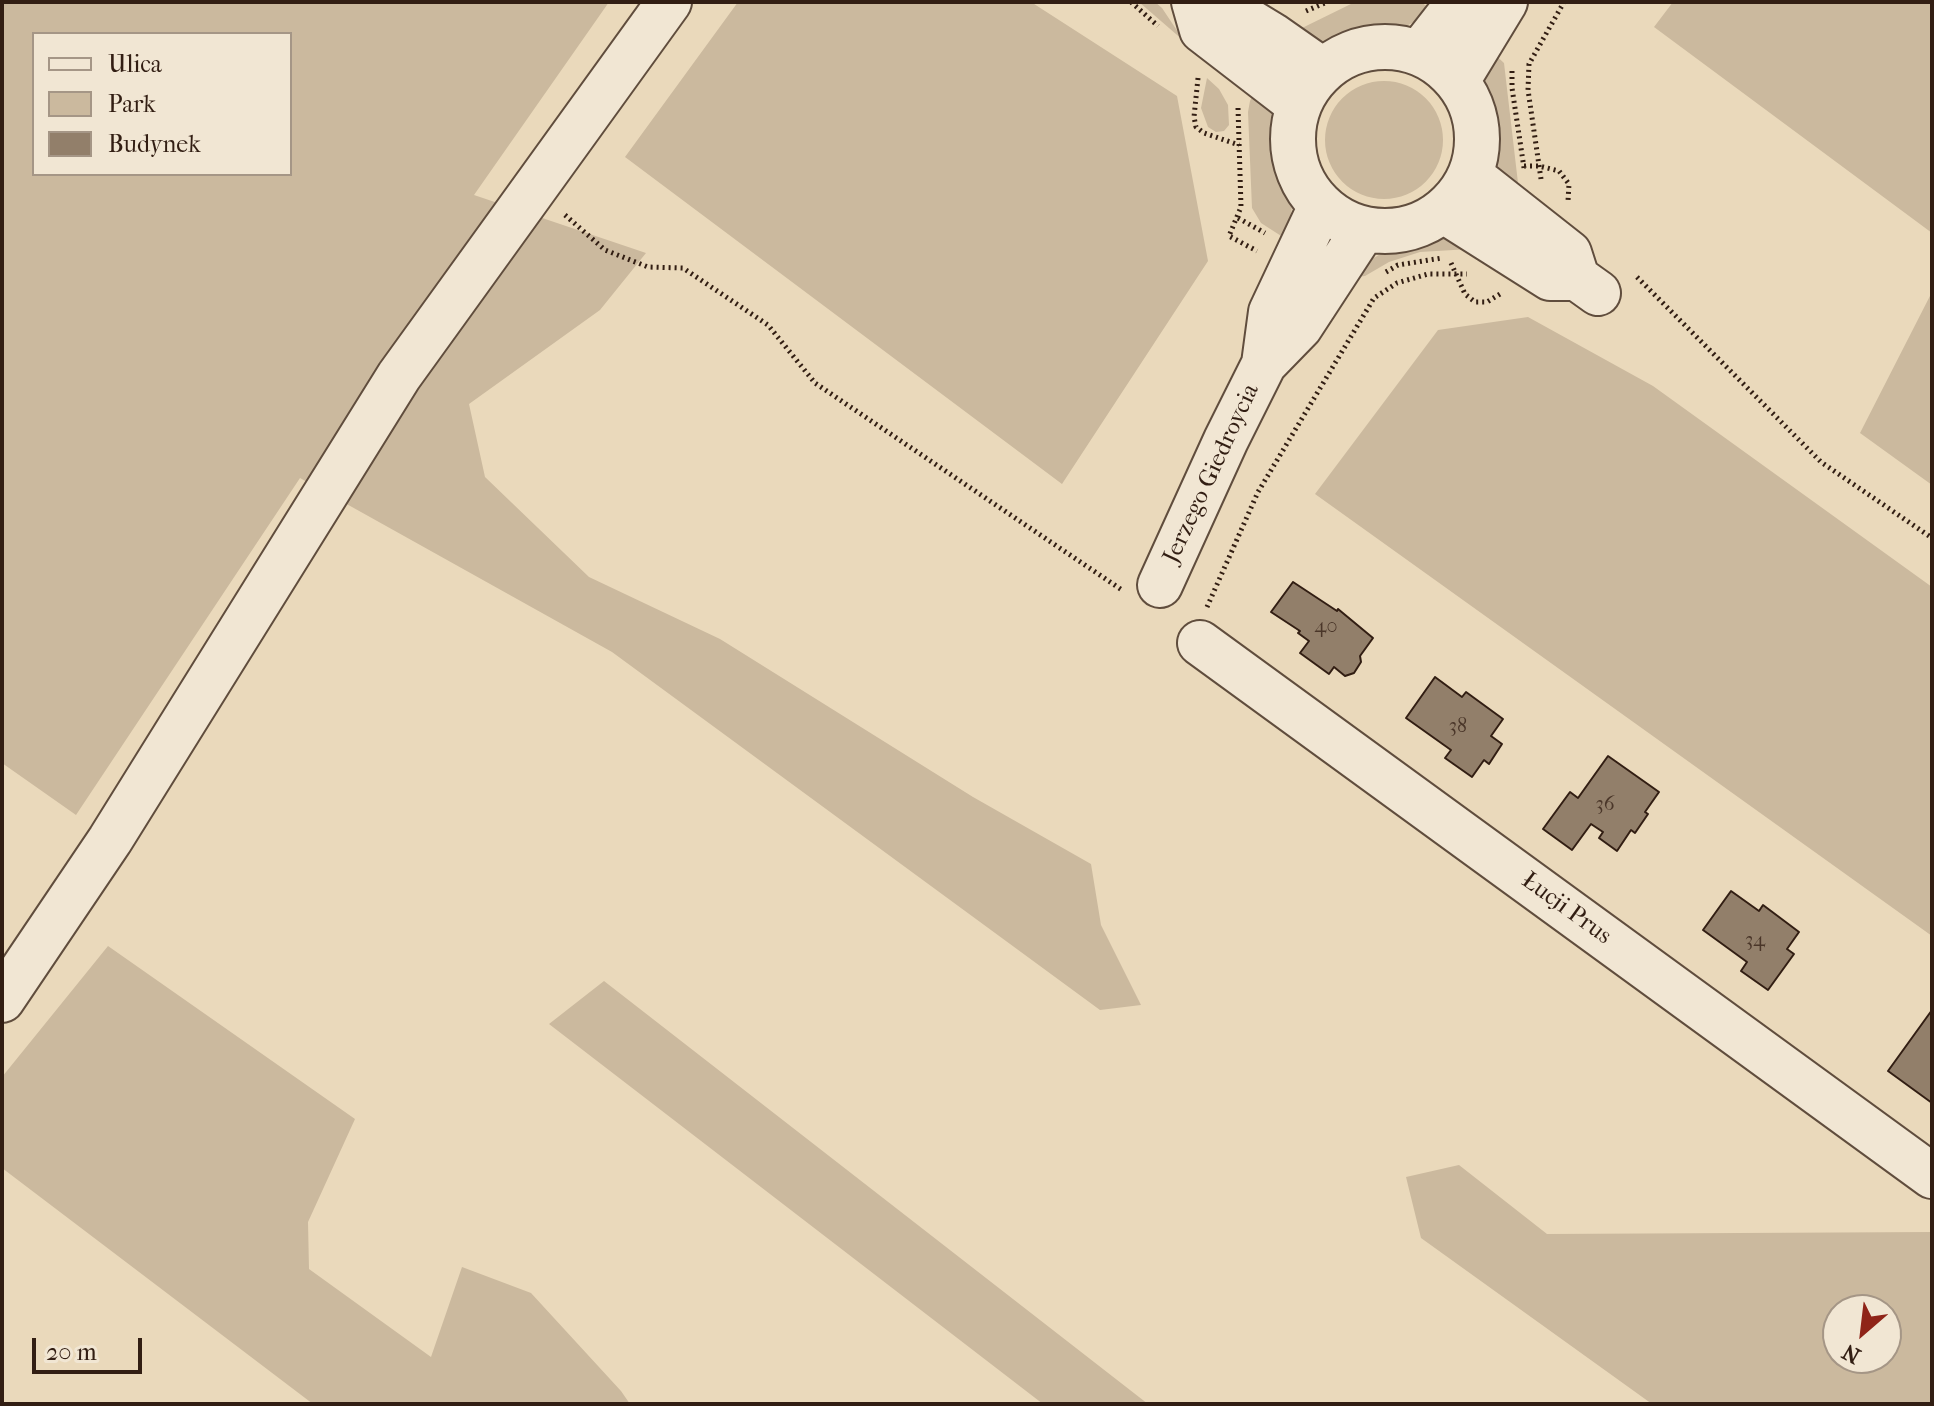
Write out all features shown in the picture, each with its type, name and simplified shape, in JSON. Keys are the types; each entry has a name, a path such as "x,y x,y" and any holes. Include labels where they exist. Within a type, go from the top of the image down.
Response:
{"street":[{"path":"2,1000 110,840 399,376 669,2"},
{"path":"1420,52 1459,2"},
{"path":"1457,81 1505,2"},
{"path":"1198,11 1310,87"},
{"path":"1368,47 1394,47 1420,52 1457,81 1470,102 1477,126 1477,150 1470,175 1455,200 1444,211 1419,225 1392,231 1364,229 1341,220 1321,206 1304,185 1294,159 1292,131 1310,87 1344,55 1368,47"},
{"path":"1470,175 1603,282"},
{"name":"Jerzego Giedroycia","path":"1264,364 1271,312 1321,206"},
{"path":"1444,211 1550,278 1603,282"},
{"name":"Jerzego Giedroycia","path":"1142,588 1226,440 1264,364 1300,327 1364,229"},
{"name":"Łucji Prus","path":"1202,629 1932,1176"}],"path":[{"path":"1542,187 1528,90 1529,64 1564,2"},
{"path":"1198,11 1196,127 1204,133 1239,145"},
{"path":"1515,58 1512,88 1525,176"},
{"path":"1229,236 1241,207 1237,95"},
{"path":"534,188 605,250 648,267 683,268 768,325 815,383 1142,588"},
{"path":"1379,276 1398,265 1460,258"},
{"path":"1202,629 1258,492 1374,298 1397,283 1428,274 1478,273"},
{"path":"1603,282 1821,462 1932,538"}],"green space":[{"path":"2,2 609,2 474,195 646,253 600,310 469,404 485,477 589,577 720,639 973,797 1091,864 1101,925 1141,1005 1100,1010 612,652 300,478 76,815 2,763"},
{"path":"738,2 1031,2 1177,96 1208,261 1062,484 625,157"},
{"path":"1139,2 1155,2 1162,8 1184,41"},
{"path":"1355,2 1421,2 1433,11 1403,28 1344,42 1323,44 1308,41 1300,29"},
{"path":"1673,2 1932,2 1932,233 1654,27"},
{"path":"1491,51 1504,63 1518,183 1516,188 1505,184 1496,167 1492,146 1485,93 1485,70"},
{"path":"1207,78 1219,89 1228,105 1229,125 1224,131 1216,132 1208,127 1201,108"},
{"path":"1384,81 1407,85 1426,98 1439,117 1443,140 1439,163 1426,182 1407,195 1384,199 1361,195 1342,182 1329,163 1325,140 1329,117 1342,98 1361,85"},
{"path":"1256,88 1269,103 1276,119 1278,151 1292,205 1289,241 1261,223 1252,208 1248,112"},
{"path":"1437,238 1451,238 1470,249 1420,252 1389,262 1365,276 1355,277 1370,260 1386,251"},
{"path":"1932,292 1932,485 1860,433"},
{"path":"1528,317 1653,386 1932,587 1932,936 1315,494 1438,330"},
{"path":"108,946 355,1119 308,1222 309,1269 431,1357 462,1267 531,1293 630,1404 313,1404 2,1168 2,1077"},
{"path":"604,981 1148,1404 1043,1404 549,1024"},
{"path":"1459,1165 1547,1234 1932,1232 1932,1404 1652,1404 1421,1238 1406,1177"}],"building":[{"path":"1293,582 1338,609 1373,638 1360,656 1361,662 1354,673 1345,676 1334,667 1329,674 1300,653 1309,641 1298,633 1300,631 1271,612"},
{"path":"1435,677 1462,697 1466,692 1503,719 1491,736 1502,744 1489,764 1484,760 1472,777 1445,758 1451,750 1406,718"},
{"path":"1608,756 1659,792 1635,833 1631,830 1617,851 1599,838 1603,832 1591,824 1572,850 1543,829 1570,792 1578,798"},
{"path":"1731,891 1759,911 1763,905 1799,932 1787,949 1794,954 1768,990 1741,971 1747,962 1703,930"},
{"path":"1932,1010 1932,1103 1888,1071"}]}
